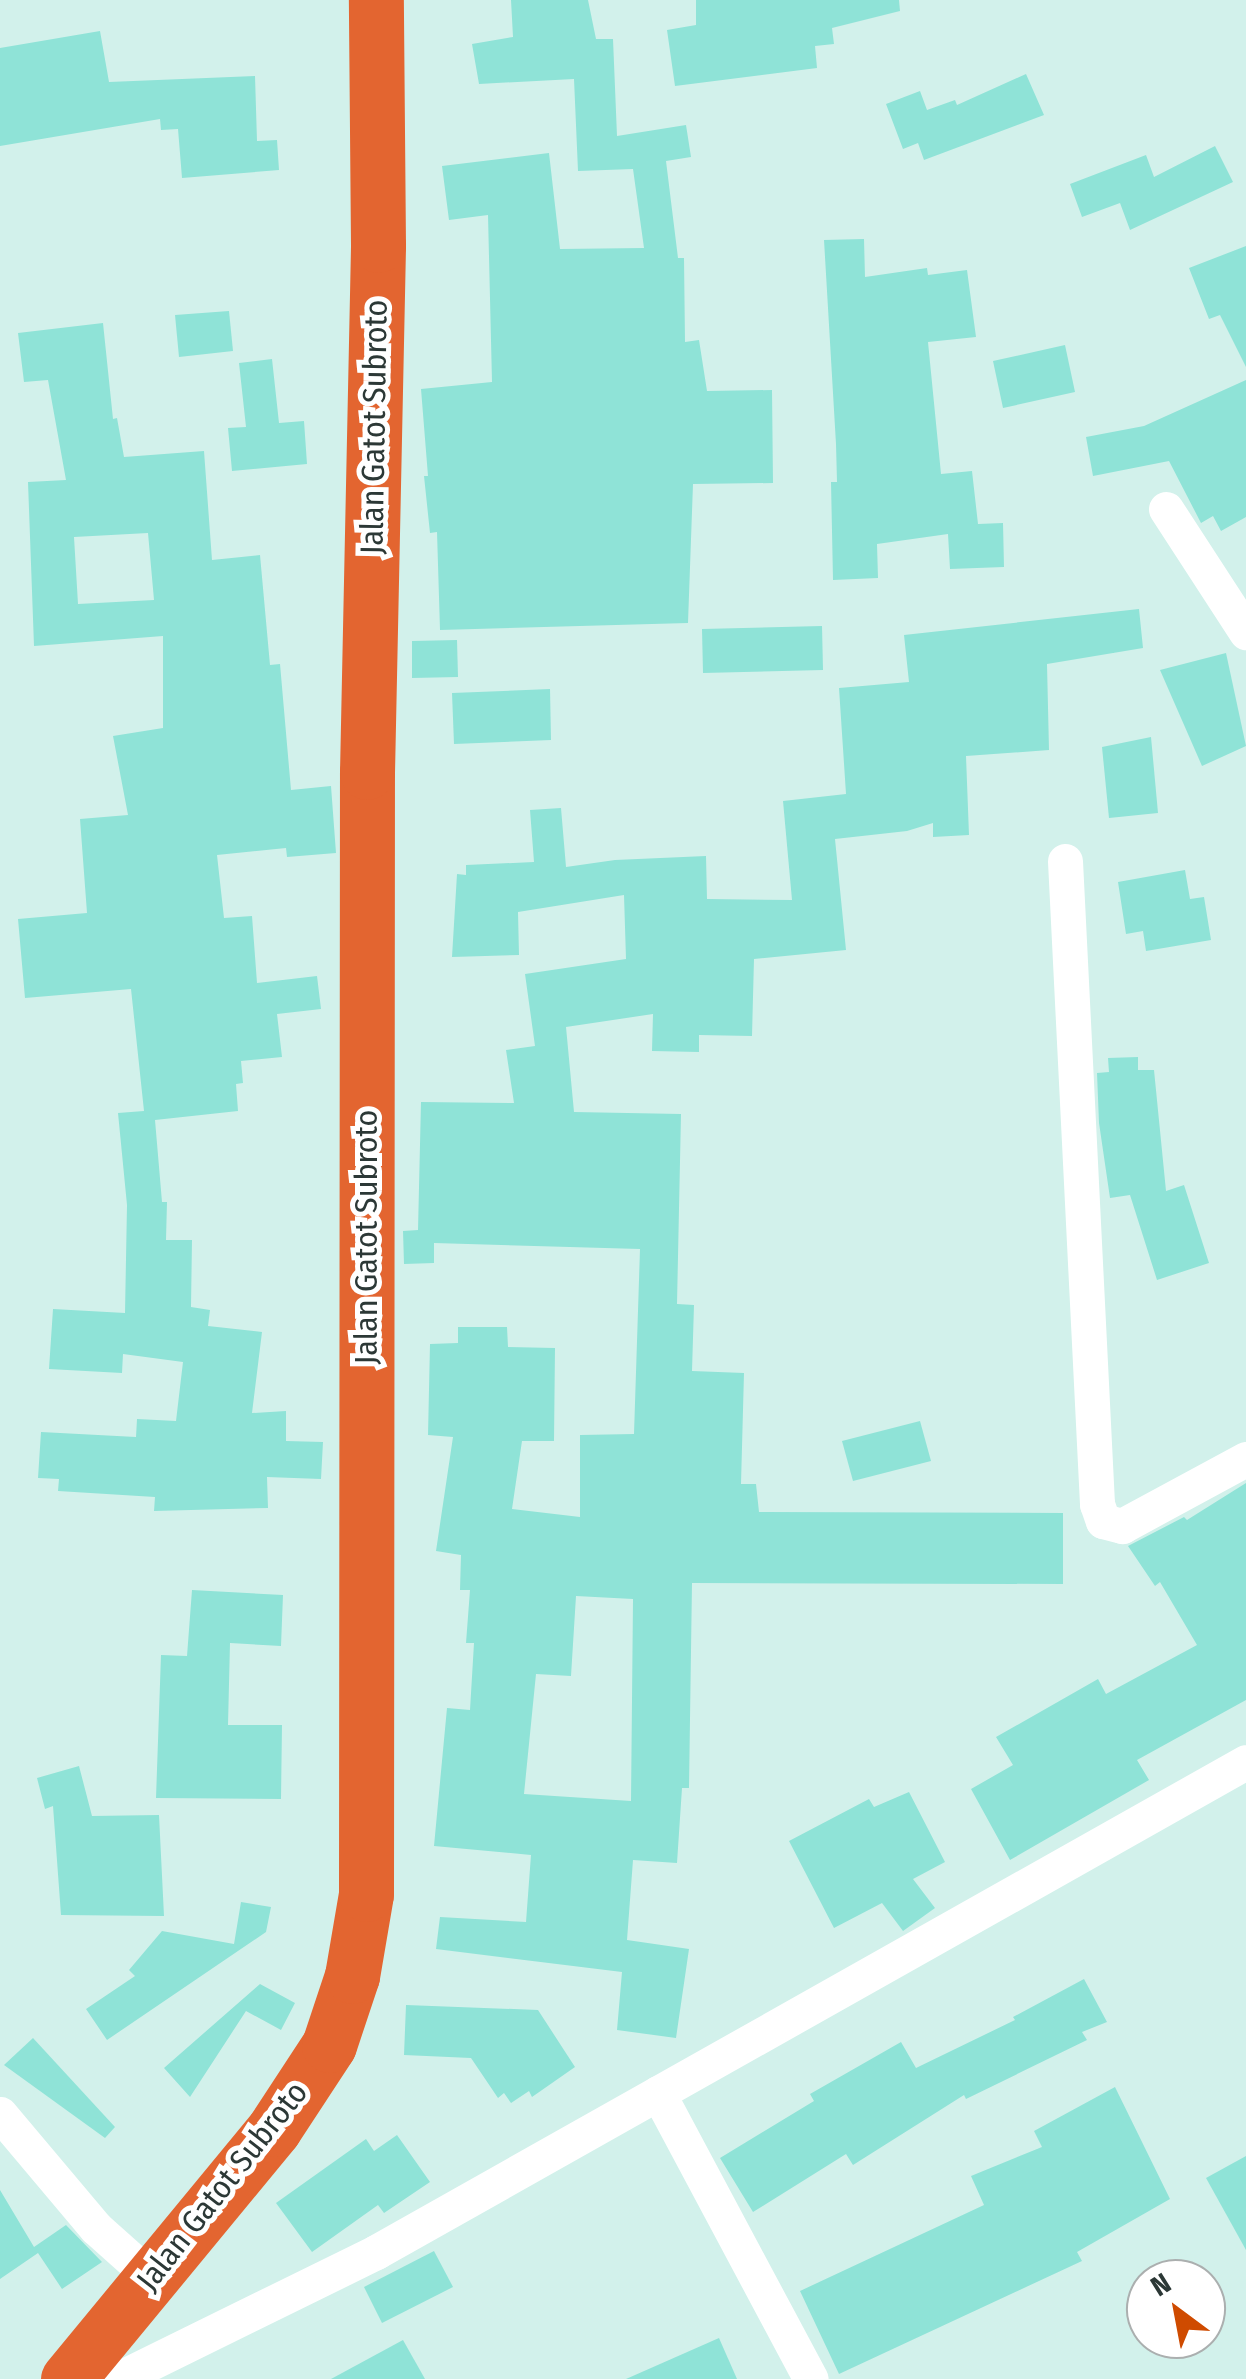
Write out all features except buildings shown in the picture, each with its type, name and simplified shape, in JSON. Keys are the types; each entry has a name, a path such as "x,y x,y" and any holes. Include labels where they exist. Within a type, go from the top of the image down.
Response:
{"highway":[{"name":"Jalan Gatot Subroto","path":"68,2379 274,2129 328,2046 352,1976 366,1894 366,792 378,245 376,0"}],"street":[{"path":"1166,509 1246,632"},
{"path":"1066,861 1097,1504 1102,1521 1122,1526 1246,1459"},
{"path":"118,2379 376,2252 1246,1762"},
{"path":"658,2094 810,2379"},
{"path":"0,2114 83,2214 151,2277"}]}
